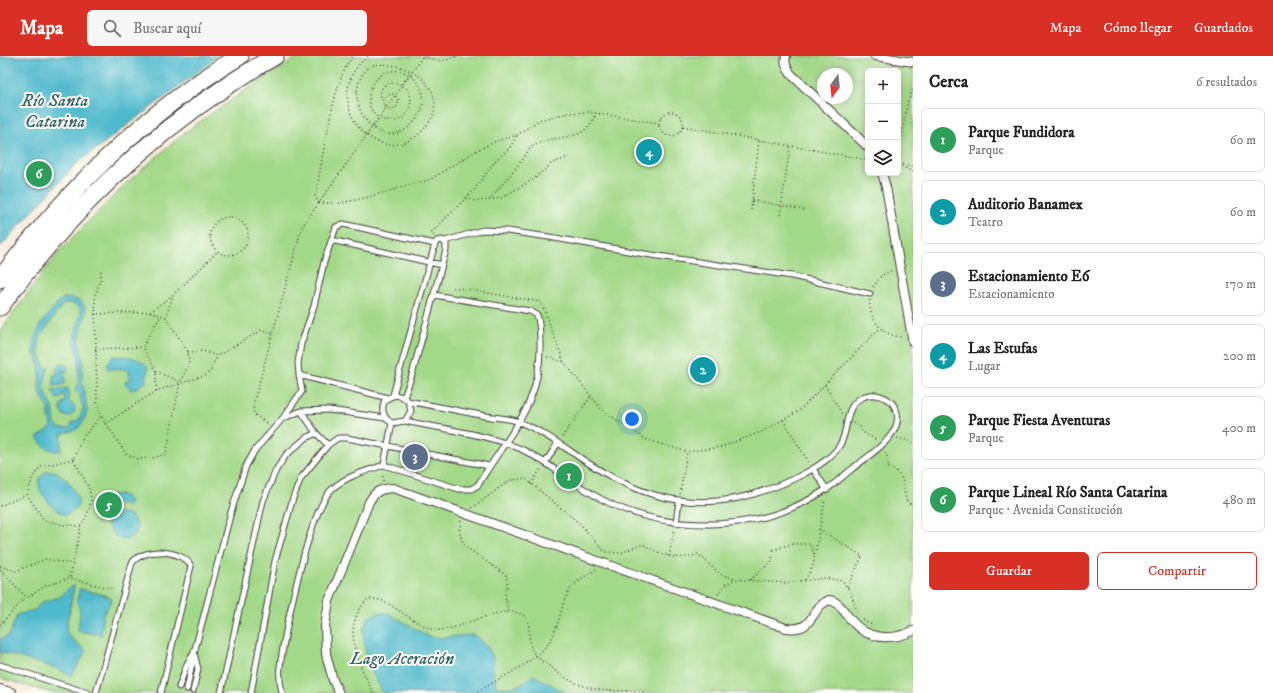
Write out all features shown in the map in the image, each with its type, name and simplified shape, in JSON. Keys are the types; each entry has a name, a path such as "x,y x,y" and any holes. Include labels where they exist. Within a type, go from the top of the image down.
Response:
{"highway":[{"path":"0,279 50,215 115,149 180,96 240,56"},
{"path":"0,307 65,226 94,194 152,141 223,89 275,56"}],"street":[{"path":"786,56 785,60 787,68 791,74 865,143"},
{"path":"875,56 913,62"},
{"path":"883,176 901,267 912,340"},
{"path":"339,693 333,680 326,654 325,626 329,601 369,502 374,493 382,489 392,488 775,625 796,630 806,626 822,604 829,600 838,603 852,622 868,634 879,638 891,638 913,632"},
{"path":"0,690 11,693"}],"lane":[{"path":"187,689 194,653 231,512 246,466 254,450 284,418 302,391 298,363 331,240 336,227 343,224 436,243 484,230 506,231 792,276 870,294"},
{"path":"331,240 442,265"},
{"path":"405,421 410,411 406,399 447,246 445,241"},
{"path":"385,418 382,407 390,396 436,243"},
{"path":"282,693 280,667 294,595 320,506 331,490 345,480 384,465 466,490 472,489 478,485 505,442 520,422 530,404 537,379 540,355 539,320 534,313 434,295"},
{"path":"284,418 301,411 329,410 385,418 392,423 400,423 405,421 505,442 535,456 573,483 622,510 651,519 676,523 702,524 741,522 780,512 827,490 894,438 898,430 900,415 897,408 890,401 881,396 862,397 855,403 849,412 843,438 835,453 812,469 775,487 736,498 679,501 660,497 624,485 558,443 520,422 390,396 299,375"},
{"path":"301,411 316,433 328,444"},
{"path":"384,465 392,423"},
{"path":"221,693 263,501 276,470 286,456 306,438 316,433"},
{"path":"251,693 275,561 292,498 301,478 328,444 338,438 347,438 489,466"},
{"path":"545,463 558,443"},
{"path":"812,469 827,490"},
{"path":"676,523 679,501"},
{"path":"96,693 132,563 140,556 159,552 179,556 188,560 192,566 161,693"},
{"path":"179,687 187,664 194,653"},
{"path":"193,691 198,669 194,653"},
{"path":"0,665 88,693"}],"path":[{"path":"319,203 315,197 338,85 345,67 353,56"},
{"path":"368,56 354,69 347,87 346,96 349,113 358,128 366,136 378,142 390,144 402,143 422,132 432,115 435,100 434,89"},
{"path":"274,429 254,414 253,405 302,227 424,56 430,59 444,61 457,56"},
{"path":"375,62 364,71 356,90 361,114 377,130 392,134 404,131 418,118 422,108 423,97 421,87 409,75 403,71 391,70 381,73 374,79 368,100 372,110 380,118 390,122 402,119 408,112 411,104 409,92 402,84 395,82 384,86 380,95 383,103 387,108 394,109 398,104 398,99 394,94 389,94 384,98 383,103"},
{"path":"416,63 420,67"},
{"path":"402,84 409,75"},
{"path":"901,143 907,103 913,89"},
{"path":"672,112 682,119 683,126 675,136 667,136 660,131 658,122 662,115 672,112"},
{"path":"319,203 340,203 361,199 431,179 478,150 497,141 517,135 539,120 554,116 569,113 596,113 658,122"},
{"path":"489,200 530,149 551,138 575,137 585,131 592,123 596,113"},
{"path":"373,127 380,118"},
{"path":"683,126 790,147 865,160"},
{"path":"436,243 432,232 466,198 496,160 509,149 517,135"},
{"path":"751,210 759,141"},
{"path":"780,215 790,147"},
{"path":"466,198 475,201 500,198 534,179 552,163 569,157"},
{"path":"901,164 913,166"},
{"path":"901,165 913,172"},
{"path":"752,200 805,210"},
{"path":"225,218 231,218 242,223 248,233 246,245 242,250 232,255 225,255 218,251 211,243 210,237 214,225 225,218"},
{"path":"150,312 173,295 218,251"},
{"path":"901,267 890,270 881,276 874,284 870,294 869,306 873,318 880,328 889,334 912,340"},
{"path":"94,314 150,312 166,317 188,352 189,364 180,382 166,454 152,458 138,459 126,454 101,416 97,403 94,314 95,295 101,278 101,271"},
{"path":"453,286 541,302 564,362 602,410 645,439 687,452 721,447 761,432 800,411 880,328"},
{"path":"166,317 173,295"},
{"path":"143,347 161,316"},
{"path":"105,424 156,391 206,374 211,370 217,356 262,330 273,333"},
{"path":"95,349 143,347"},
{"path":"143,347 156,371 156,391"},
{"path":"188,352 203,351 217,356"},
{"path":"540,355 564,362"},
{"path":"156,371 180,382"},
{"path":"825,385 846,422 856,423 860,426 862,432 868,434 882,447 886,453 889,468 902,478 906,500 913,506"},
{"path":"558,443 590,396"},
{"path":"73,459 83,437 101,416"},
{"path":"783,420 812,469"},
{"path":"876,440 894,438 913,442"},
{"path":"679,501 687,452"},
{"path":"0,506 27,495 33,477 40,467 50,463 73,459"},
{"path":"69,578 82,526 90,512 92,496 73,459"},
{"path":"531,484 545,463"},
{"path":"382,489 384,465"},
{"path":"508,612 505,594 507,589 507,576 466,547 462,542 459,526 464,513 510,480 526,479 580,524 605,552 621,553 643,544 655,552 669,556 686,558 698,554 720,574 736,579 785,583 825,578 843,581 859,617 877,628"},
{"path":"805,580 814,566 819,528 827,490"},
{"path":"27,495 44,520 63,525 82,526"},
{"path":"669,556 676,523"},
{"path":"819,528 862,556 847,588"},
{"path":"750,580 772,561 773,550 792,544 810,544 816,554"},
{"path":"0,567 16,570 45,559 73,564"},
{"path":"474,693 508,675 548,644 554,633 566,598 574,585 604,563"},
{"path":"0,567 27,598"},
{"path":"0,625 27,598 45,586 69,578 113,589"},
{"path":"712,602 726,584 736,579"},
{"path":"373,693 362,670 352,635 353,620 359,608 368,599 379,600 426,627 440,631 493,614 508,612 517,613 524,616 528,623 528,640 530,648 535,655 579,686 595,689 631,690 646,693"}],"green space":[{"path":"300,56 913,56 913,693 173,693 168,691 167,693 51,693 0,678 0,331 60,250 130,180 184,133 241,93"}],"water":[{"name":"Río Santa Catarina","path":"0,56 219,56 75,165 0,247"},
{"path":"63,298 74,299 83,303 86,310 79,340 83,360 82,380 87,412 83,422 76,430 62,434 61,451 54,451 48,448 37,438 51,428 48,407 39,391 40,369 34,352 34,341 40,325","holes":["70,303 79,306 81,312 74,339 79,361 78,387 75,388 76,392 79,392 83,408 79,420 71,423 71,428 62,429 55,424 53,407 43,388 48,368 45,368 38,351 40,337 63,304"]},
{"path":"114,356 124,356 141,361 148,367 146,382 135,389 130,390 130,387 125,384 125,382 131,378 127,369 108,369 107,364"},
{"path":"61,364 66,365 68,368 67,372 61,371 65,375 65,384 54,386 53,375 59,373 56,370"},
{"path":"67,388 69,391 68,400 75,407 74,413 68,417 63,415 60,409 61,404 65,401 64,395 62,394 61,398 57,399 52,390"},
{"path":"54,471 68,481 78,499 76,509 65,515 56,510 40,490 39,479 45,472"},
{"path":"112,494 123,495 129,500 130,504 127,506 123,503 113,505 108,500"},
{"path":"99,512 106,517 114,512 132,516 137,525 136,533 128,539 123,540 115,536 104,521 96,522"},
{"path":"74,586 66,631 71,638 86,651 72,676 56,668 0,652 0,640 10,634 17,615 35,610 42,602 60,597 69,588"},
{"path":"80,588 108,596 112,599 103,615 101,635 78,631 80,612 77,600"},
{"name":"Lago Aceración","path":"378,613 388,613 434,638 473,635 479,638 487,646 494,659 493,673 497,687 507,688 516,686 525,682 533,675 566,693 383,693 367,663 363,630 368,618"}],"place":[{"name":"Las Estufas","path":"649,152"},
{"name":"Parque Lineal Río Santa Catarina","path":"39,174"},
{"name":"Auditorio Banamex","path":"703,370"},
{"name":"Estacionamiento E6","path":"415,457"},
{"name":"Parque Fundidora","path":"569,476"},
{"name":"Parque Fiesta Aventuras","path":"109,505"}]}
